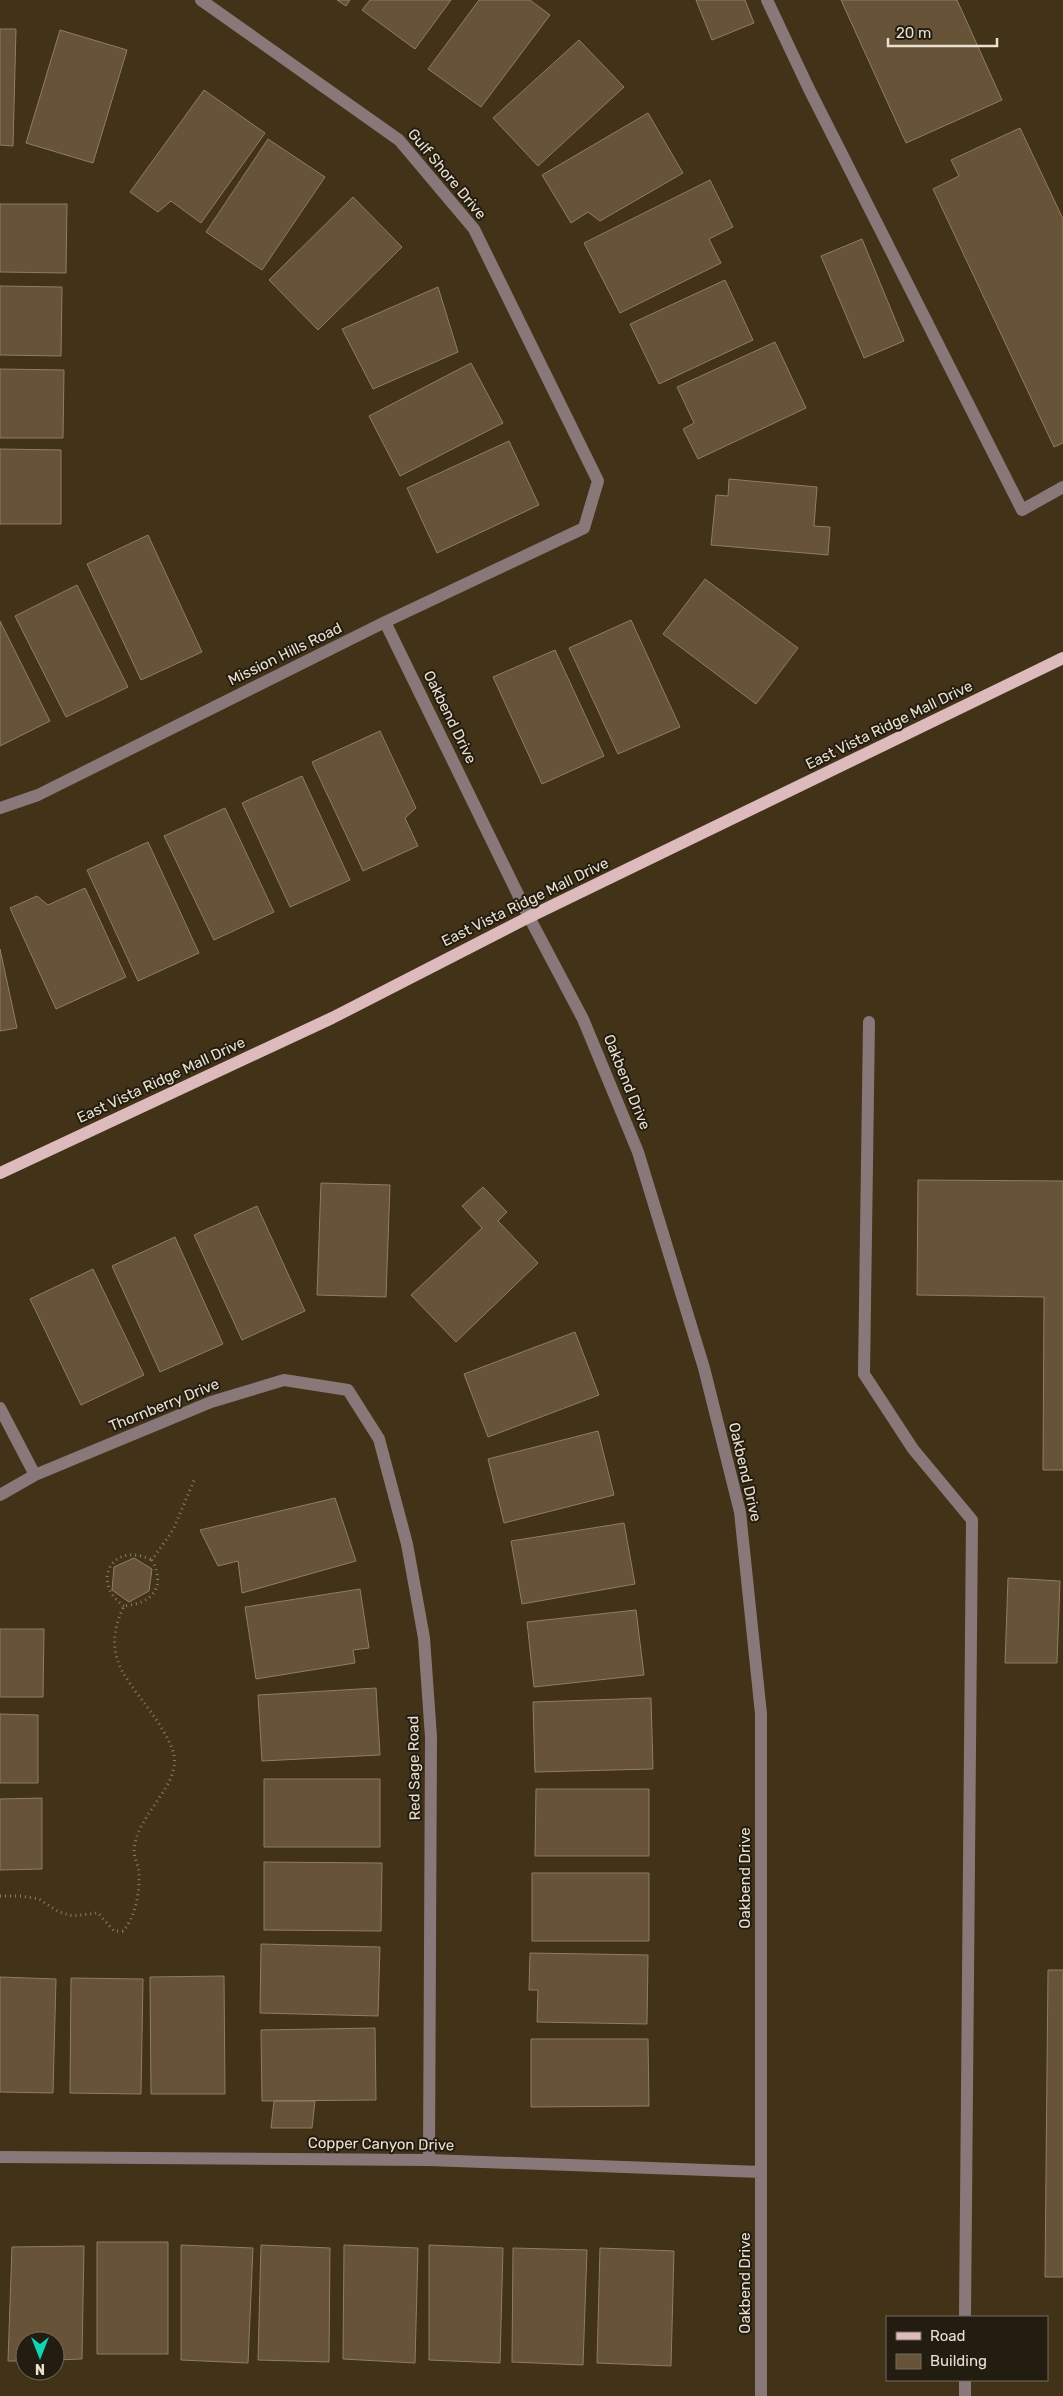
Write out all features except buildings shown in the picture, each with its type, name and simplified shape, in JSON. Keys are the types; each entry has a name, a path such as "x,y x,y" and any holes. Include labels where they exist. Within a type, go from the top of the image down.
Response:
{"main road":[{"name":"East Vista Ridge Mall Drive","path":"0,1173 332,1018 529,917 1063,658"}],"street":[{"name":"Gulf Shore Drive","path":"201,0 398,140 474,229 598,481 584,528"},
{"path":"767,0 1022,510 1063,487"},
{"name":"Mission Hills Road","path":"0,808 38,795 385,622 584,528"},
{"name":"Oakbend Drive","path":"385,622 529,917 583,1019 638,1152 704,1368 740,1512 762,1714 762,2396"},
{"path":"869,1022 864,1374 913,1449 972,1520 965,2316"},
{"name":"Thornberry Drive","path":"0,1495 34,1475 211,1402 284,1380 348,1390"},
{"name":"Red Sage Road","path":"348,1390 379,1439 407,1544 424,1638 431,1737 429,2160"},
{"path":"0,1408 34,1475"},
{"name":"Copper Canyon Drive","path":"0,2157 429,2160 762,2172"},
{"path":"965,2381 965,2396"}],"path":[{"path":"152,1560 173,1530 195,1478"},
{"path":"125,1554 140,1554 152,1560 158,1570 158,1583 151,1597 138,1604 124,1606 116,1600 109,1590 108,1575 112,1563 125,1554"},
{"path":"0,1896 21,1896 39,1899 59,1912 73,1916 98,1913 114,1931 123,1931 131,1922 139,1886 139,1873 134,1852 139,1830 169,1781 175,1767 174,1753 168,1739 123,1673 113,1649 116,1623 124,1606"}]}
